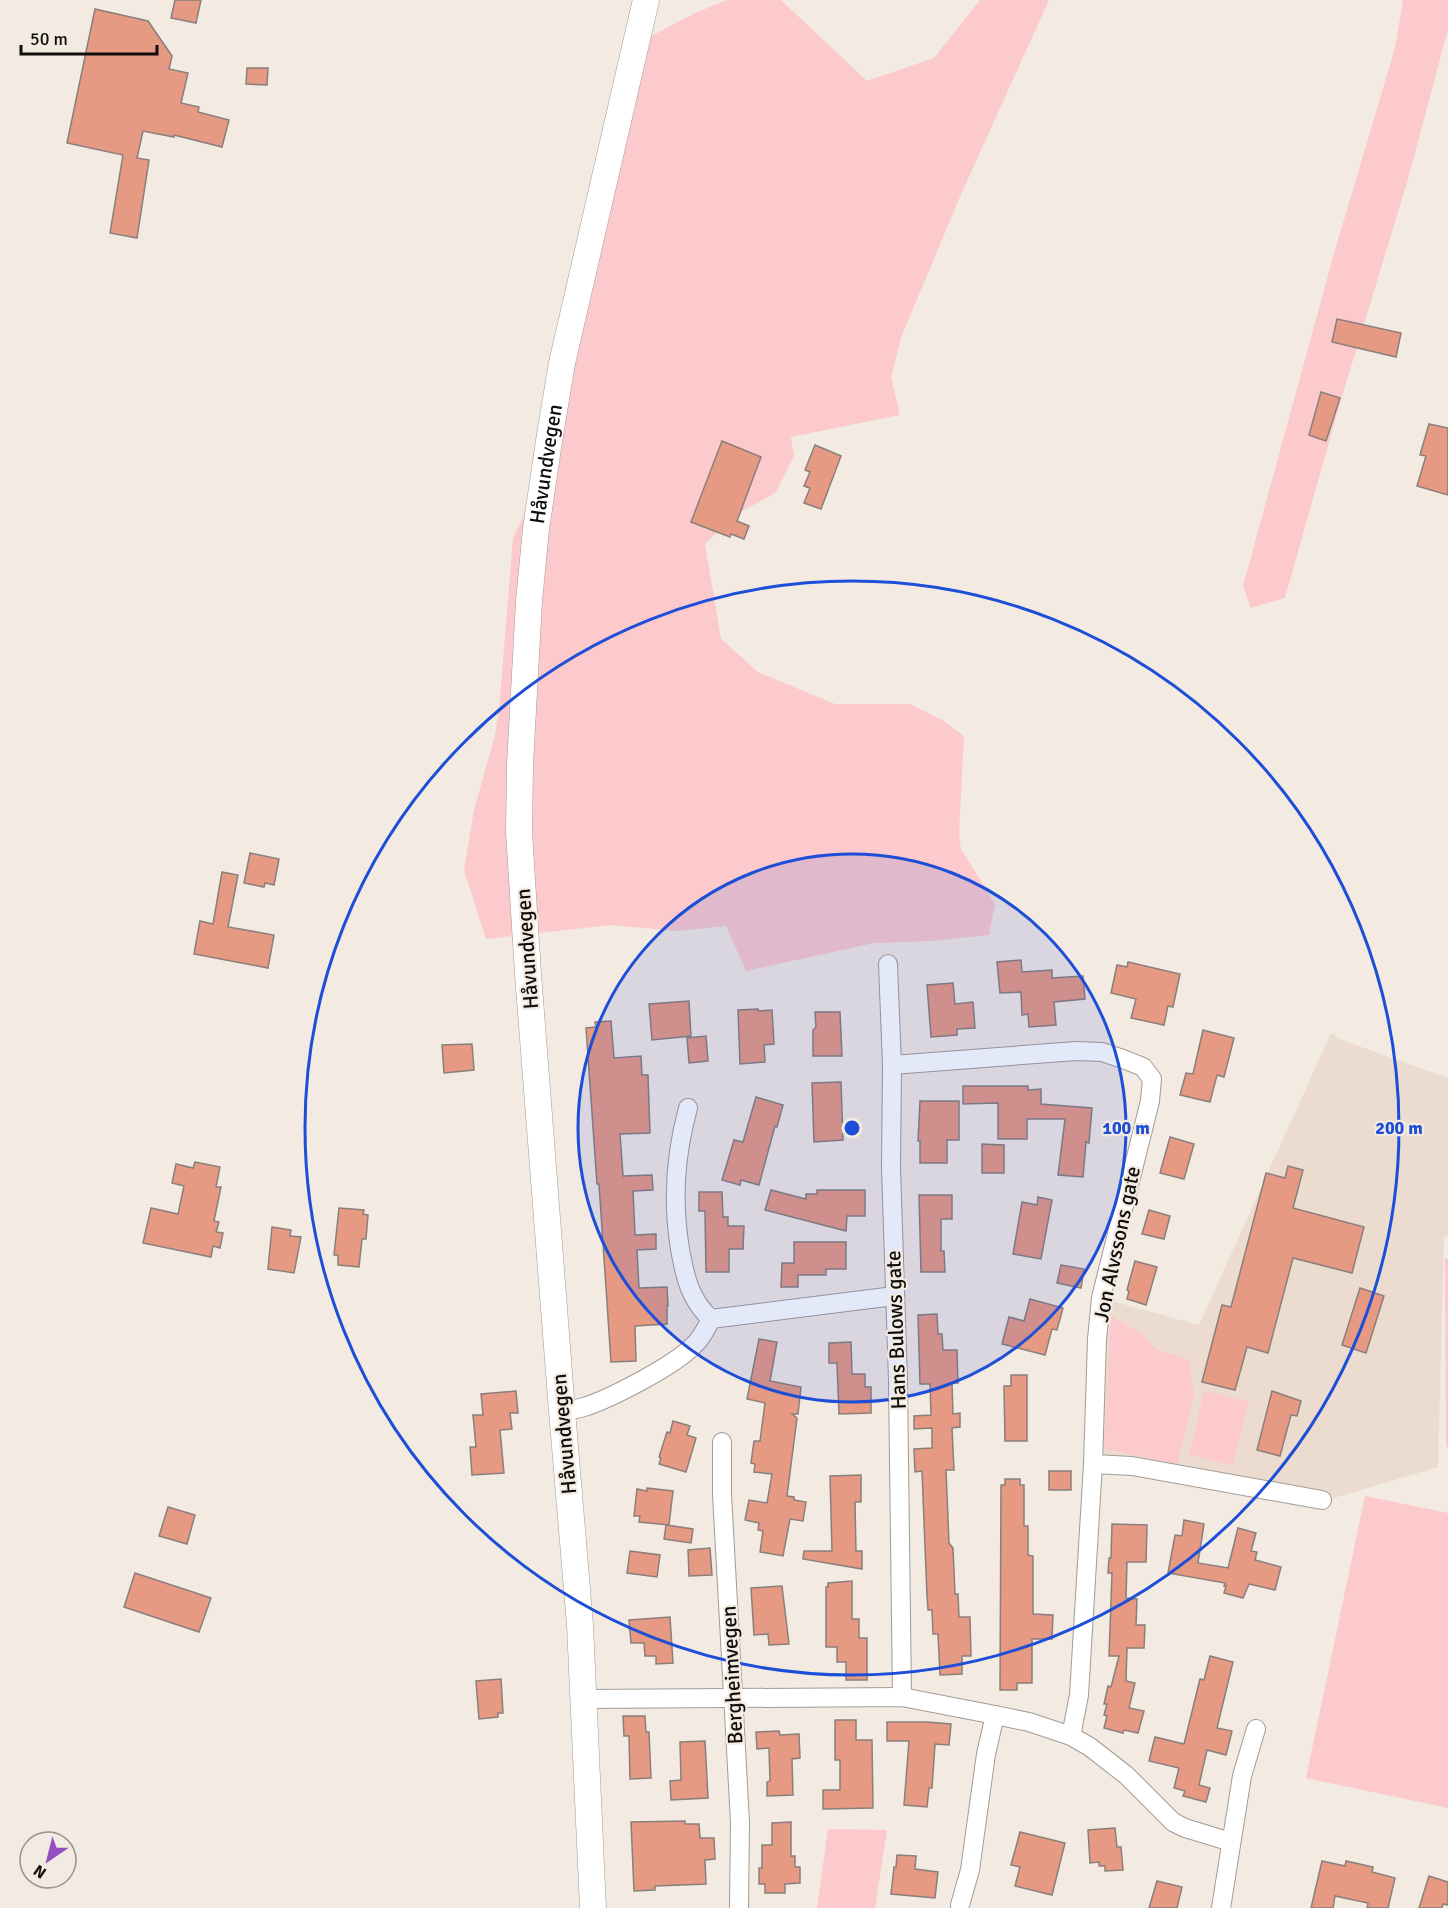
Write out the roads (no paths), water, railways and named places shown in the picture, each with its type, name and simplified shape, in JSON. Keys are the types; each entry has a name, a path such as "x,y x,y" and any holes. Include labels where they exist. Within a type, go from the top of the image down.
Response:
{"main road":[{"name":"Håvundvegen","path":"593,1908 580,1625 519,832 523,691 536,529 562,363 646,0"}],"street":[{"name":"Hans Bulows gate","path":"888,964 892,1065 891,1168 898,1381 902,1697"},
{"name":"Jon Alvssons gate","path":"892,1065 1076,1051 1102,1052 1143,1067 1152,1079 1150,1101 1101,1298 1079,1695 1071,1736"},
{"path":"688,1108 680,1137 676,1166 675,1221 687,1283 700,1310 711,1319 894,1296"},
{"path":"562,1411 584,1407 602,1400 678,1358 697,1342 711,1319"},
{"name":"Bergheimvegen","path":"722,1442 722,1494 740,1822 739,1908"},
{"path":"1093,1464 1132,1466 1322,1500"},
{"path":"583,1699 902,1697 1029,1722 1071,1736 1090,1747 1126,1775 1173,1822 1231,1842"},
{"path":"960,1905 970,1870 986,1754 995,1715"},
{"path":"1221,1908 1242,1776 1256,1729"}]}
